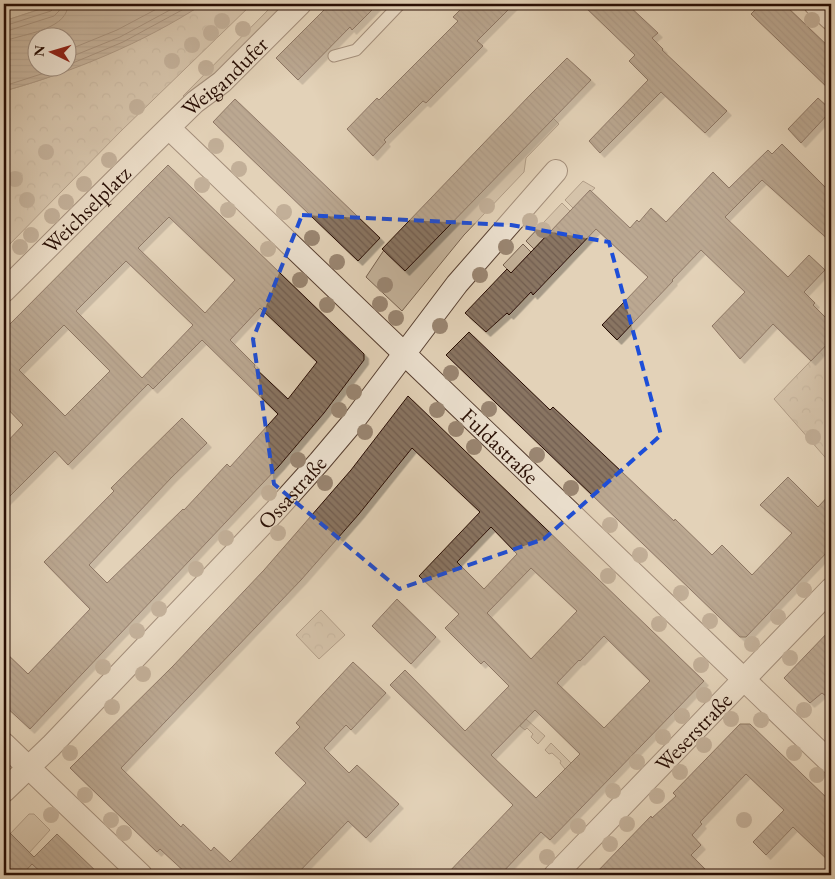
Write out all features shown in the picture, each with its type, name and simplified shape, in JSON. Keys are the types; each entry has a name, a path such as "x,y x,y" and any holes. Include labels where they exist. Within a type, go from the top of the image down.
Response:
{"street":[{"name":"Weigandufer","path":"169,128 195,102 222,82 300,4"},
{"path":"815,4 831,19"},
{"name":"Weichselplatz","path":"4,291 169,128"},
{"name":"Fuldastraße","path":"169,128 831,763"},
{"name":"Ossastraße","path":"4,792 276,511 352,423 456,284 556,171"},
{"name":"Weserstraße","path":"555,875 831,589"},
{"path":"4,744 141,875"}],"lane":[{"path":"334,56 356,50 400,4"}],"highlighted area":[{"path":"302,215 511,225 609,242 661,435 544,539 399,589 274,484 253,339"}],"green space":[{"path":"4,4 56,4 4,21"},
{"path":"203,4 252,4 121,131 4,250 4,91 46,78 78,78 78,67 155,31"},
{"path":"274,4 285,4 216,73 184,97 183,96"},
{"path":"553,118 559,124 526,158 524,172 464,235 402,311 366,277 384,250 405,271"},
{"path":"583,181 595,188 573,208 565,200"},
{"path":"562,203 570,211 534,249 526,241"},
{"path":"523,244 531,252 511,273 503,265"},
{"path":"831,340 831,464 774,399"},
{"path":"321,610 345,635 319,659 296,635"},
{"path":"526,719 545,736 538,744 531,737 533,734 527,728 525,730 520,726"},
{"path":"551,743 571,763 565,769 560,763 561,761 545,750"},
{"path":"29,814 34,814 50,830 29,853 10,834"}],"water":[{"path":"56,4 203,4 132,44 78,66 78,28 28,28 28,78 46,78 4,91 4,21"}],"building":[{"path":"330,4 378,4 352,30 350,27 298,80 276,58"},
{"path":"466,4 514,4 477,41 483,46 426,103 423,101 384,140 386,142 373,156 347,129 377,98 379,100 458,21 453,17"},
{"path":"582,4 627,4 658,33 652,38 662,50 727,111 705,133 661,92 600,153 589,141 648,80 629,61 635,55"},
{"path":"761,4 784,4 831,49 831,91 751,14"},
{"path":"567,58 591,80 405,271 382,249"},
{"path":"818,98 830,109 828,110 830,112 801,143 788,129"},
{"path":"235,99 380,238 358,261 213,122"},
{"path":"782,144 831,193 831,242 762,180 725,217 788,277 809,255 825,270 804,292 815,303 813,305 831,323 831,340 811,361 773,324 740,359 712,326 745,292 701,250 617,340 602,325 648,277 596,229 533,295 531,292 509,315 507,313 486,332 465,313 507,269 511,273 590,190 630,228 637,220 639,222 651,208 666,222 713,172 729,188 768,150 772,154"},
{"path":"168,165 364,354 364,360 324,413 279,466 30,729 4,705 4,651 28,674 90,609 44,562 114,491 111,488 182,418 207,443 171,478 89,565 107,583 184,510 227,464 230,467 278,414 202,340 153,389 148,384 68,465 55,451 4,502 4,445 23,425 4,405 4,330","holes":["169,217 235,280 205,313 138,248","126,261 193,325 142,378 76,311","260,308 317,362 288,399 254,367 255,365 230,340","64,325 110,371 65,416 19,370"]},
{"path":"469,332 550,410 553,407 712,555 722,545 752,575 792,533 760,505 788,477 818,507 831,493 831,548 746,637 740,637 446,355"},
{"path":"408,396 704,681 550,840 541,832 500,875 446,875 513,805 390,685 405,670 465,731 509,686 484,661 481,664 445,628 459,614 419,576 480,512 412,448 359,514 301,580 121,768 181,827 183,824 211,851 214,847 230,862 306,783 275,753 300,727 296,723 353,662 386,693 351,730 346,725 324,748 349,773 357,765 399,804 366,838 348,821 296,875 188,875 160,849 157,852 70,768 173,666 264,570 351,470","holes":["491,527 517,554 484,589 457,562","531,568 577,611 531,659 487,613","604,636 650,681 604,728 557,683","535,710 580,754 536,798 491,755"]},
{"path":"397,599 436,637 411,664 372,626"},
{"path":"831,629 831,700 822,693 810,703 784,678"},
{"path":"740,724 750,724 831,802 831,863 793,827 766,855 753,842 784,810 746,774 700,822 702,824 692,835 701,845 691,855 711,875 594,875 651,816 652,818 676,796 673,793"},
{"path":"4,827 34,857 57,834 100,875 44,875 32,864 22,875 4,875"}]}
